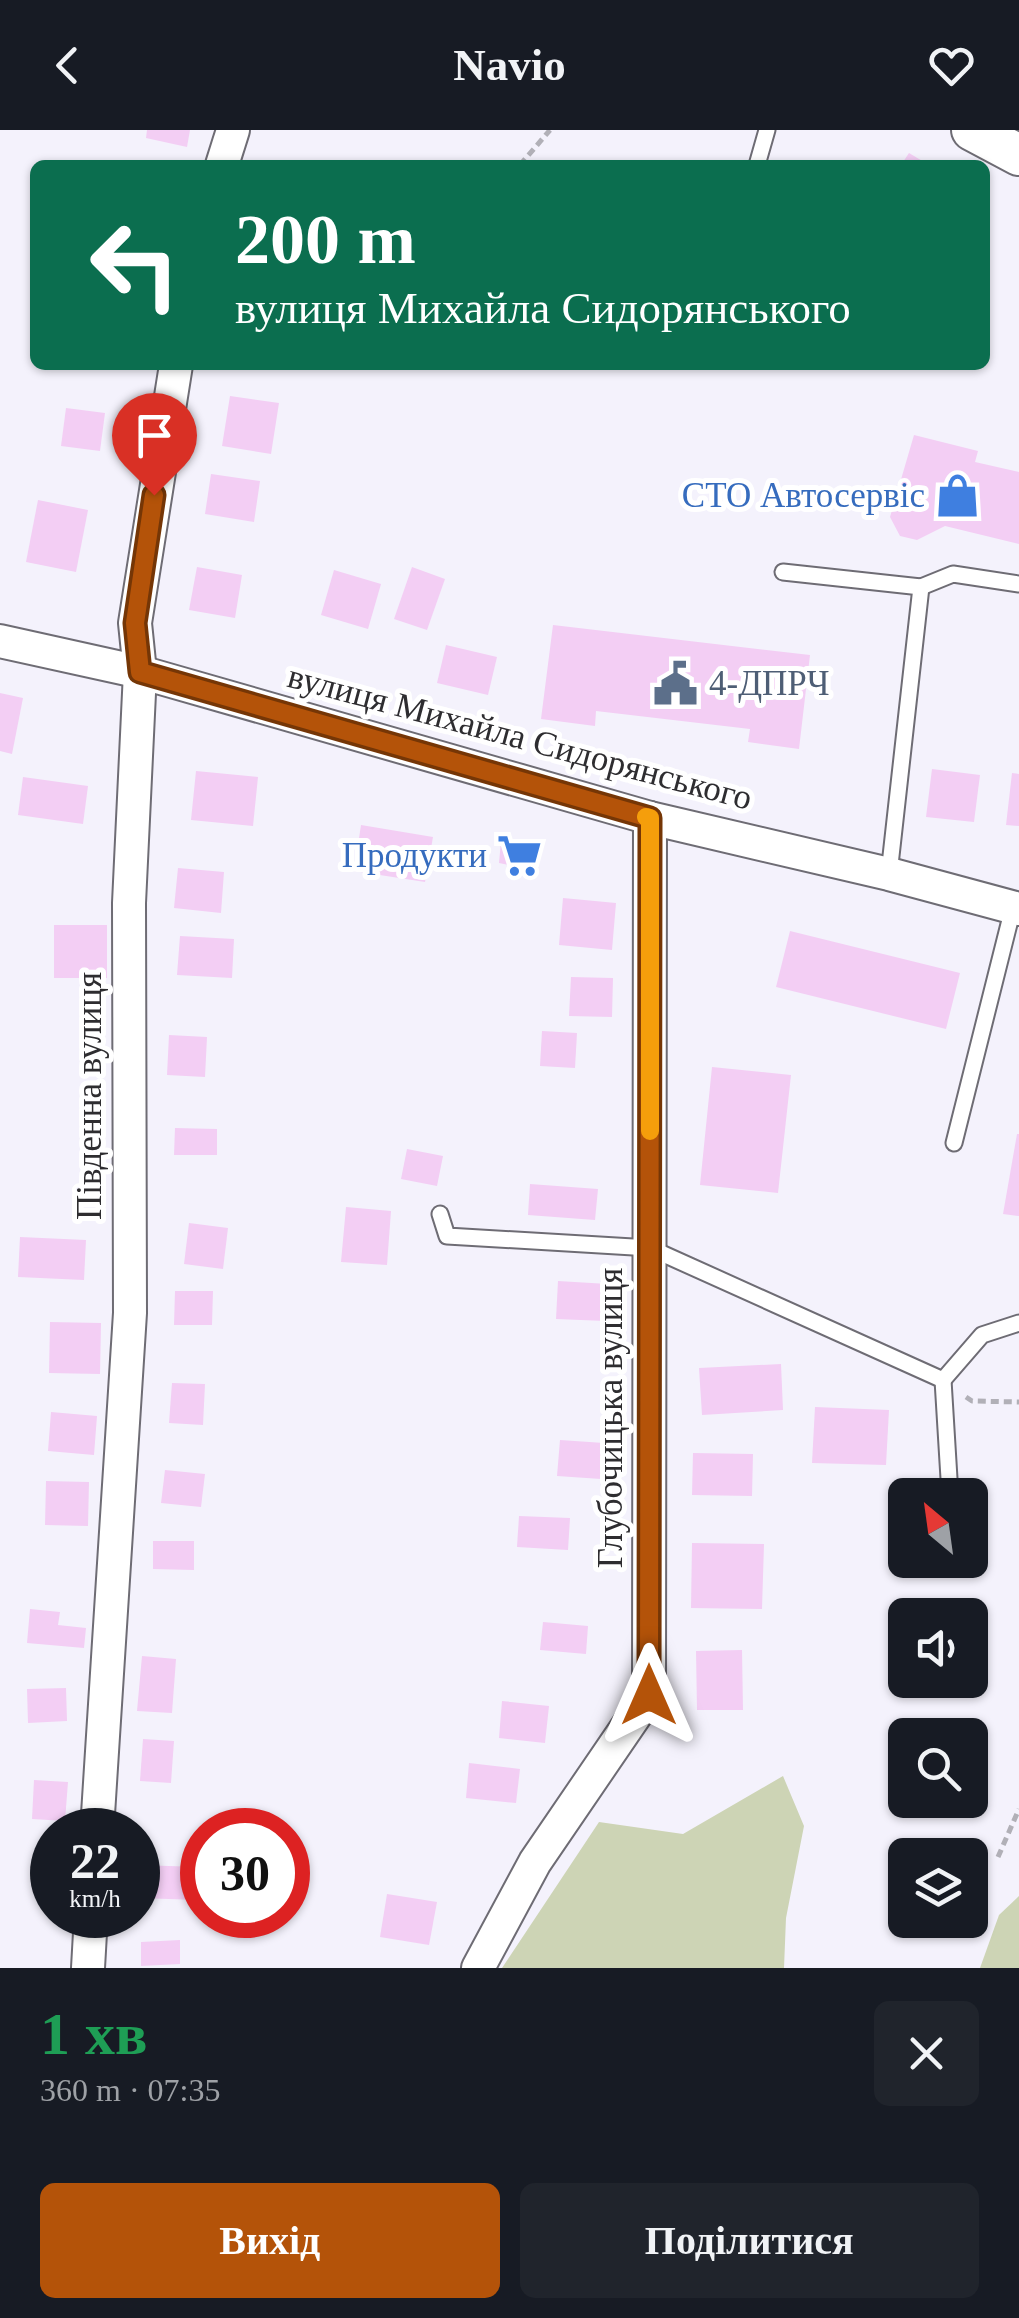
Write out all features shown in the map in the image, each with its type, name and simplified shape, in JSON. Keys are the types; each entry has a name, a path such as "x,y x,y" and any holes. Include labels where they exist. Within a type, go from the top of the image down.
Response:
{"street":[{"path":"224,160 233,130"},
{"path":"972,130 1019,155"},
{"name":"Південна вулиця","path":"98,1808 130,1312 128,903 140,672 135,623 175,370"},
{"name":"вулиця Михайла Сидорянського","path":"0,641 140,672 650,818 1016,908"},
{"name":"Глубочицька вулиця","path":"478,1968 535,1862 649,1695 650,818"},
{"path":"88,1968 90,1938"}],"lane":[{"path":"758,160 767,130"},
{"path":"783,572 921,587 953,574 1019,584"},
{"path":"889,874 921,587"},
{"path":"954,1144 1016,908"},
{"path":"440,1214 447,1236 650,1248 944,1380"},
{"path":"949,1478 944,1380 982,1335 1019,1323"}],"path":[{"path":"524,160 550,130"},
{"path":"944,1380 972,1400 1019,1402"},
{"path":"998,1857 1019,1809"}],"green space":[{"path":"783,1776 804,1826 786,1918 784,1968 502,1968 599,1822 683,1834"},
{"path":"1019,1896 1019,1968 980,1968 999,1915"}],"building":[{"path":"147,130 190,130 187,147 146,138"},
{"path":"230,396 279,403 271,454 222,446"},
{"path":"66,408 105,413 100,451 61,446"},
{"name":"СТО Автосервіс","path":"914,435 978,451 975,462 1019,472 1019,544 945,526 917,540 900,536 890,517"},
{"path":"211,474 260,481 254,522 205,514"},
{"path":"38,500 88,510 76,572 26,562"},
{"path":"197,567 242,575 235,618 189,610"},
{"path":"412,567 445,579 427,630 394,619"},
{"path":"334,570 381,584 368,629 321,615"},
{"name":"4-ДПРЧ","path":"553,625 810,655 799,749 748,742 750,729 596,711 595,726 541,719"},
{"path":"446,645 497,657 488,695 437,683"},
{"path":"0,693 23,698 12,754 0,751"},
{"path":"932,769 980,775 974,822 926,817"},
{"path":"196,771 258,777 253,826 191,820"},
{"path":"1012,773 1019,774 1019,826 1006,825"},
{"path":"23,777 88,786 83,824 18,815"},
{"path":"361,825 433,837 425,882 354,871"},
{"name":"Продукти","path":"501,841 541,847 537,871 499,863"},
{"path":"178,868 224,872 221,913 174,908"},
{"path":"563,898 616,903 612,950 559,945"},
{"path":"54,925 107,925 107,978 54,978"},
{"path":"790,931 960,973 946,1029 776,987"},
{"path":"180,936 234,939 232,978 177,975"},
{"path":"571,977 613,978 612,1017 569,1016"},
{"path":"542,1031 577,1033 575,1068 540,1066"},
{"path":"169,1035 207,1037 205,1077 167,1075"},
{"path":"712,1067 791,1075 778,1193 700,1185"},
{"path":"175,1128 217,1129 217,1155 174,1155"},
{"path":"1019,1134 1019,1216 1003,1214"},
{"path":"407,1149 443,1156 437,1186 401,1179"},
{"path":"530,1184 598,1189 595,1220 528,1215"},
{"path":"346,1207 391,1211 387,1265 341,1262"},
{"path":"189,1223 228,1228 223,1269 184,1264"},
{"path":"20,1237 86,1240 84,1280 18,1277"},
{"path":"558,1281 608,1284 606,1321 556,1319"},
{"path":"175,1291 213,1291 212,1325 174,1325"},
{"path":"50,1322 101,1323 100,1374 49,1373"},
{"path":"781,1364 783,1410 702,1415 699,1368"},
{"path":"172,1383 205,1384 203,1425 169,1423"},
{"path":"815,1407 889,1410 886,1465 812,1463"},
{"path":"51,1412 97,1416 94,1455 48,1451"},
{"path":"560,1440 604,1443 601,1479 557,1476"},
{"path":"693,1453 753,1454 752,1496 692,1495"},
{"path":"165,1470 205,1474 201,1507 161,1503"},
{"path":"46,1481 89,1482 88,1526 45,1525"},
{"path":"519,1516 570,1518 568,1550 517,1547"},
{"path":"153,1541 194,1541 194,1570 153,1569"},
{"path":"692,1543 764,1544 762,1609 691,1608"},
{"path":"30,1609 60,1612 58,1625 86,1628 84,1648 27,1643"},
{"path":"543,1622 588,1626 586,1654 540,1650"},
{"path":"742,1650 743,1710 697,1710 696,1651"},
{"path":"142,1656 176,1659 172,1713 137,1711"},
{"path":"66,1688 67,1721 28,1723 27,1689"},
{"path":"502,1701 549,1706 545,1743 499,1738"},
{"path":"143,1739 174,1741 171,1783 140,1781"},
{"path":"469,1763 520,1769 516,1803 466,1798"},
{"path":"34,1780 68,1782 66,1808 33,1808"},
{"path":"160,1866 180,1866 180,1899 160,1899"},
{"path":"387,1894 437,1902 429,1945 380,1937"},
{"path":"180,1940 180,1964 141,1966 141,1942"}],"slow traffic":[{"path":"646,817 650,818 650,1131"}],"place":[{"name":"СТО Автосервіс","path":"958,495"},
{"name":"4-ДПРЧ","path":"676,683"},
{"name":"Продукти","path":"520,855"}],"route":[{"path":"154,495 135,623 140,672 650,818 649,1695"}]}
